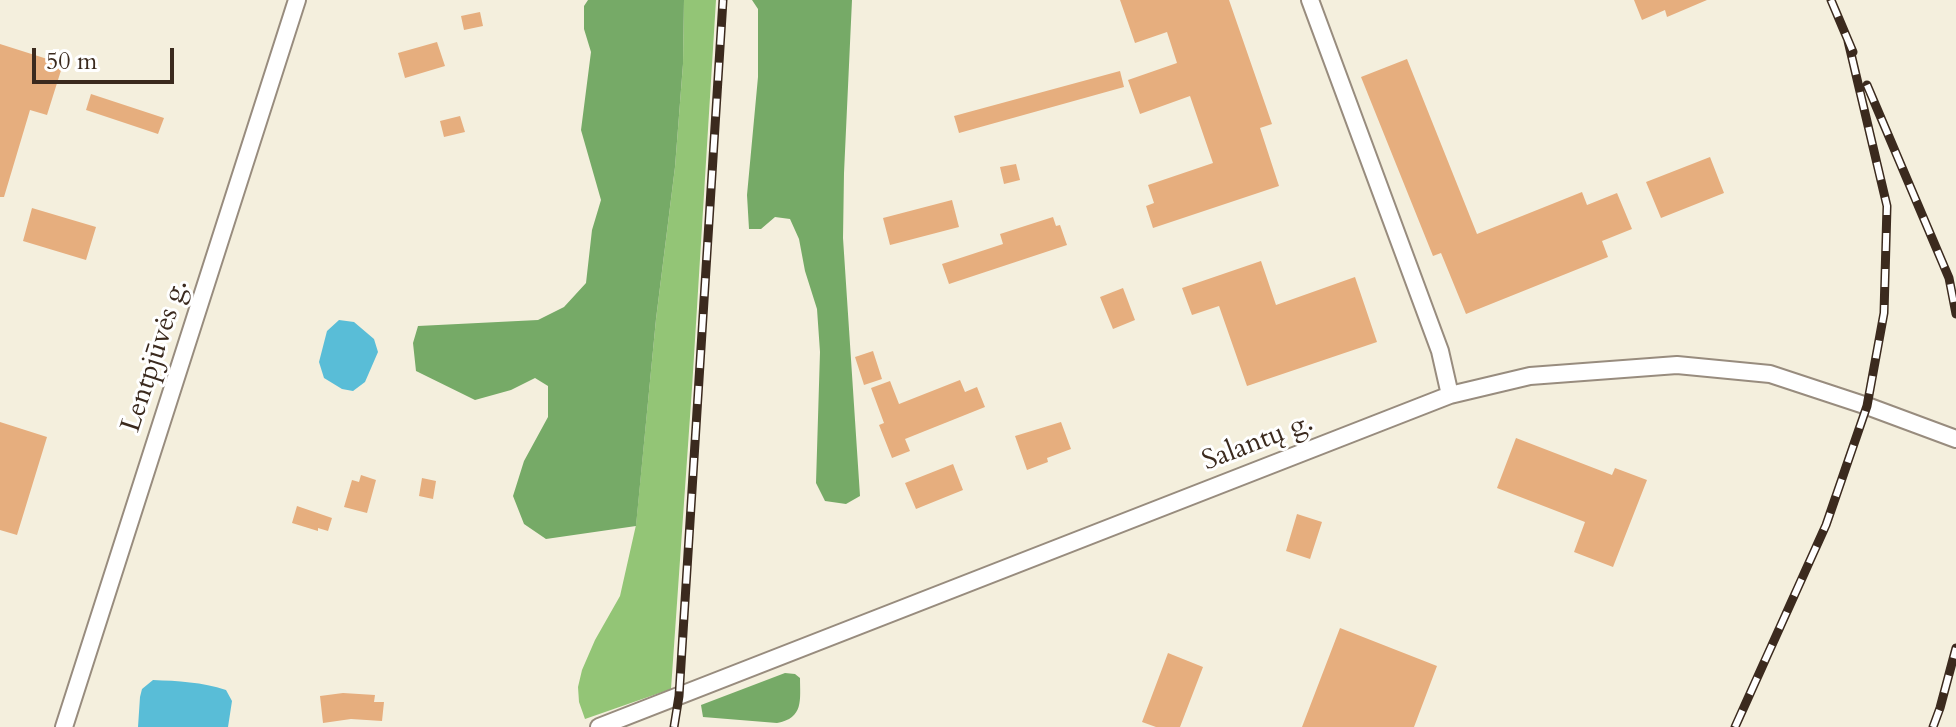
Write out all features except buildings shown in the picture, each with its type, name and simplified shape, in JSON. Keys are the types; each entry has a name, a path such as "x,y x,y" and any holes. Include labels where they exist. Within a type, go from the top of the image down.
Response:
{"street":[{"name":"Lentpjūvės g.","path":"64,727 297,0"},
{"path":"1310,0 1440,351 1450,395"},
{"name":"Salantų g.","path":"599,727 1450,395 1530,376 1677,365 1770,374 1956,439"}],"green space":[{"path":"588,0 684,0 683,64 675,167 656,319 636,526 546,539 524,524 513,496 524,461 548,417 548,386 535,378 511,390 475,400 416,371 413,343 418,326 538,320 564,307 586,283 592,230 601,200 581,130 591,52 584,29 584,6"},
{"path":"684,0 716,0 671,689 585,719 578,687 582,670 620,596 636,525 656,319 675,167 683,64"},
{"path":"752,0 852,0 843,238 860,496 846,504 825,501 816,483 820,352 817,309 799,239 790,219 775,217 761,229 749,229 747,195 758,77 758,9"},
{"path":"785,673 800,678 799,707 786,721 777,723 703,717 701,705"}],"water":[{"path":"339,320 354,322 374,339 378,352 365,382 353,391 342,389 324,378 319,362 327,331"},
{"path":"153,680 181,681 226,690 232,701 228,727 138,727 142,689"}],"railway":[{"path":"674,727 679,696 723,0"},
{"path":"1831,0 1853,52"},
{"path":"1735,727 1826,525 1867,406 1884,313 1887,206 1848,41"},
{"path":"1867,85 1949,278 1956,314"},
{"path":"1933,727 1956,648"}]}
